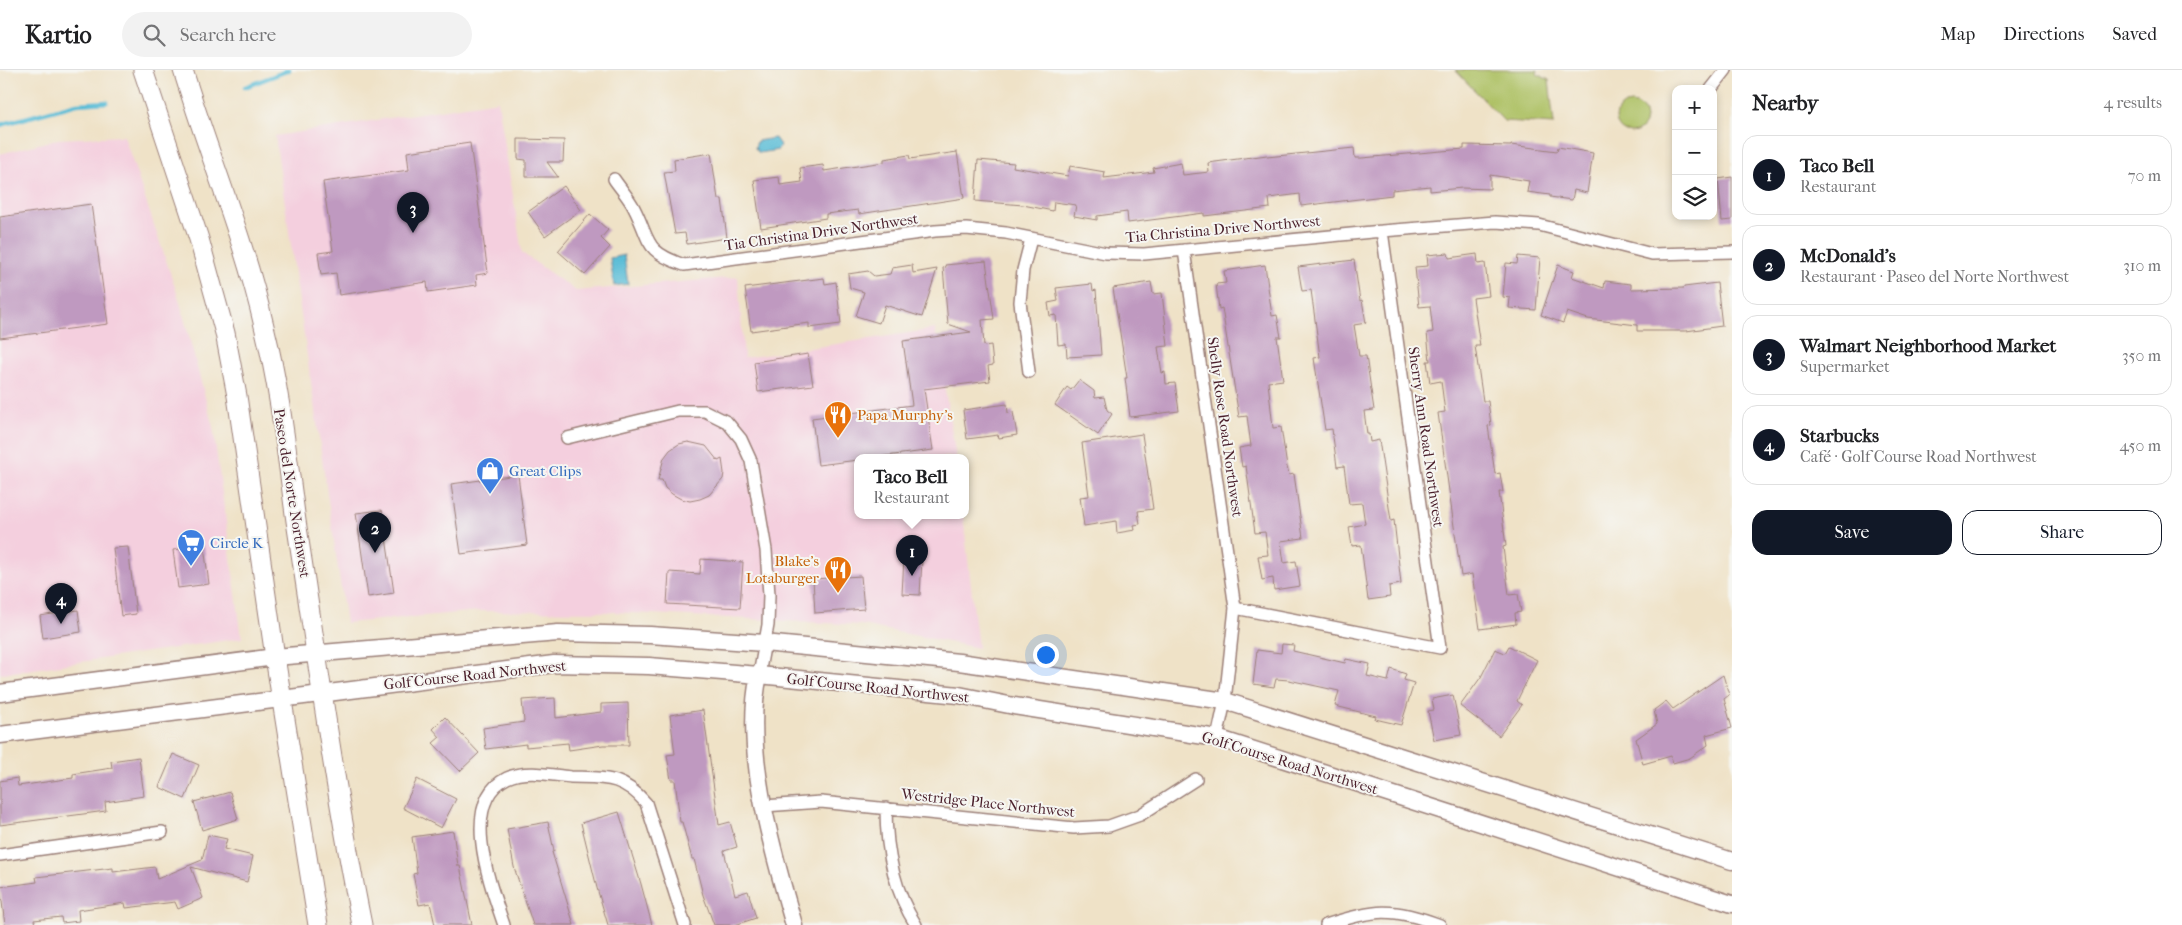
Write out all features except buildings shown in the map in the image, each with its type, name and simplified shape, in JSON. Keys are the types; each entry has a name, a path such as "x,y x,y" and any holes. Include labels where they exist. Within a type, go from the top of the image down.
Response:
{"main road":[{"path":"143,70 199,239 225,333 238,396 275,657 318,925"},
{"name":"Paseo del Norte Northwest","path":"183,70 200,125 235,223 265,327 276,382 322,693 362,925"},
{"path":"0,693 275,657 558,633 650,635 764,643 982,664 1225,701 1732,861"},
{"name":"Golf Course Road Northwest","path":"0,735 554,664 649,666 759,675 959,695 1014,706 1217,738 1732,904"},
{"path":"759,675 754,698 755,754 772,849 794,925"}],"street":[{"path":"1714,85 1726,70"},
{"name":"Tia Christina Drive Northwest","path":"614,179 633,207 648,243 664,258 684,265 935,231 966,230 1006,233 1106,253 1144,254 1494,222 1540,225 1652,254 1732,252"},
{"name":"Sherry Ann Road Northwest","path":"1236,608 1440,648 1382,231"},
{"path":"1029,372 1020,302 1023,270 1032,238"},
{"name":"Shelly Rose Road Northwest","path":"1184,250 1236,608"},
{"path":"567,438 678,411 705,411 727,422 741,439 751,461 764,531 769,595 768,625 759,675"},
{"path":"1217,738 1225,701 1236,608"},
{"path":"504,925 491,886 482,848 480,826 487,799 496,786 508,778 526,774 608,778 624,783 638,794 646,803 655,828 685,925"},
{"name":"Westridge Place Northwest","path":"764,806 821,802 1074,828 1109,826 1140,815 1196,779"},
{"path":"886,808 888,848 897,884 909,914 916,925"},
{"path":"0,855 162,832"},
{"path":"1326,925 1367,914 1388,911 1412,914 1440,925"}],"shaded area":[{"path":"498,101 522,253 576,291 738,277 744,358 935,329 956,454 854,454 854,519 963,519 978,648 862,625 613,612 480,611 346,623 275,136"},
{"path":"124,136 179,299 213,427 242,638 0,674 0,154 58,139"}],"green space":[{"path":"1455,70 1538,70 1537,74 1549,80 1554,124 1504,121"},
{"path":"1631,103 1637,104 1645,112 1645,124 1637,132 1631,133 1625,132 1617,124 1616,118 1617,112 1625,104"}],"water":[{"path":"775,138 780,145 778,150 759,153 755,148 757,141"},
{"path":"624,255 628,284 614,286 610,258"}],"waterway":[{"path":"245,87 289,70"},
{"path":"0,125 77,104 107,102"}],"place":[{"name":"Walmart Neighborhood Market","path":"413,233"},
{"name":"Papa Murphy's","path":"838,439"},
{"name":"Great Clips","path":"490,495"},
{"name":"McDonald's","path":"375,553"},
{"name":"Circle K","path":"191,567"},
{"name":"Taco Bell","path":"912,576"},
{"name":"Blake's Lotaburger","path":"838,594"},
{"name":"Starbucks","path":"61,624"}]}
